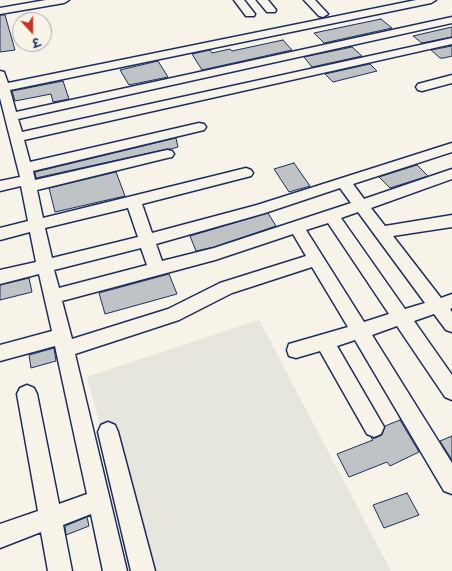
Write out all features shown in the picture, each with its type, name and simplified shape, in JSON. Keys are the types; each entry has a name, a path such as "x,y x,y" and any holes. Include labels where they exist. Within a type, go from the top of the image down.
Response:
{"street":[{"path":"0,11 64,0"},
{"path":"239,0 250,14"},
{"path":"262,0 271,10"},
{"path":"309,0 323,14"},
{"path":"1,80 392,0"},
{"path":"1,80 431,0"},
{"path":"11,117 452,20"},
{"path":"16,138 452,41"},
{"path":"422,87 452,79"},
{"path":"1,80 27,178 45,266 64,342 115,571"},
{"path":"0,186 199,127"},
{"path":"0,277 147,241 260,209 452,147"},
{"path":"27,178 167,154"},
{"path":"0,234 246,173"},
{"path":"52,296 215,254 297,228 452,174"},
{"path":"343,182 382,232 445,304 452,325"},
{"path":"133,201 157,269"},
{"path":"331,216 400,318 452,391"},
{"path":"382,232 452,220"},
{"path":"297,228 452,483"},
{"path":"0,353 64,342 173,315 226,288 316,259"},
{"path":"296,350 324,341 361,332 445,304"},
{"path":"324,341 374,427"},
{"path":"27,394 60,571"},
{"path":"108,432 143,571"},
{"path":"0,536 100,500"}],"shaded area":[{"path":"259,320 391,571 140,571 87,377"}],"building":[{"path":"0,15 5,15 12,40 12,50 0,52"},
{"path":"381,19 392,28 324,43 314,33"},
{"path":"452,27 452,37 422,43 413,36"},
{"path":"283,40 292,50 202,70 192,54 210,50 212,53 230,49 232,51"},
{"path":"452,46 452,56 444,58 440,58 431,50"},
{"path":"352,47 362,56 312,67 304,57"},
{"path":"158,61 168,77 129,85 120,70"},
{"path":"370,64 377,71 333,82 325,74"},
{"path":"63,81 69,99 53,102 51,94 15,101 12,91"},
{"path":"176,138 178,147 171,149 36,178 35,172"},
{"path":"294,163 310,186 289,192 274,169"},
{"path":"417,165 428,176 390,188 379,177"},
{"path":"116,172 125,196 55,212 49,188"},
{"path":"268,213 276,226 214,247 196,251 190,236"},
{"path":"169,274 177,294 105,314 99,293"},
{"path":"29,278 32,292 0,300 0,285"},
{"path":"54,348 56,361 31,368 29,355"},
{"path":"400,420 419,452 390,466 387,462 349,477 337,454 373,440 371,438 382,435 385,426"},
{"path":"452,436 452,460 440,441"},
{"path":"407,493 419,515 384,528 373,505"},
{"path":"87,517 89,526 66,535 65,526"}]}
